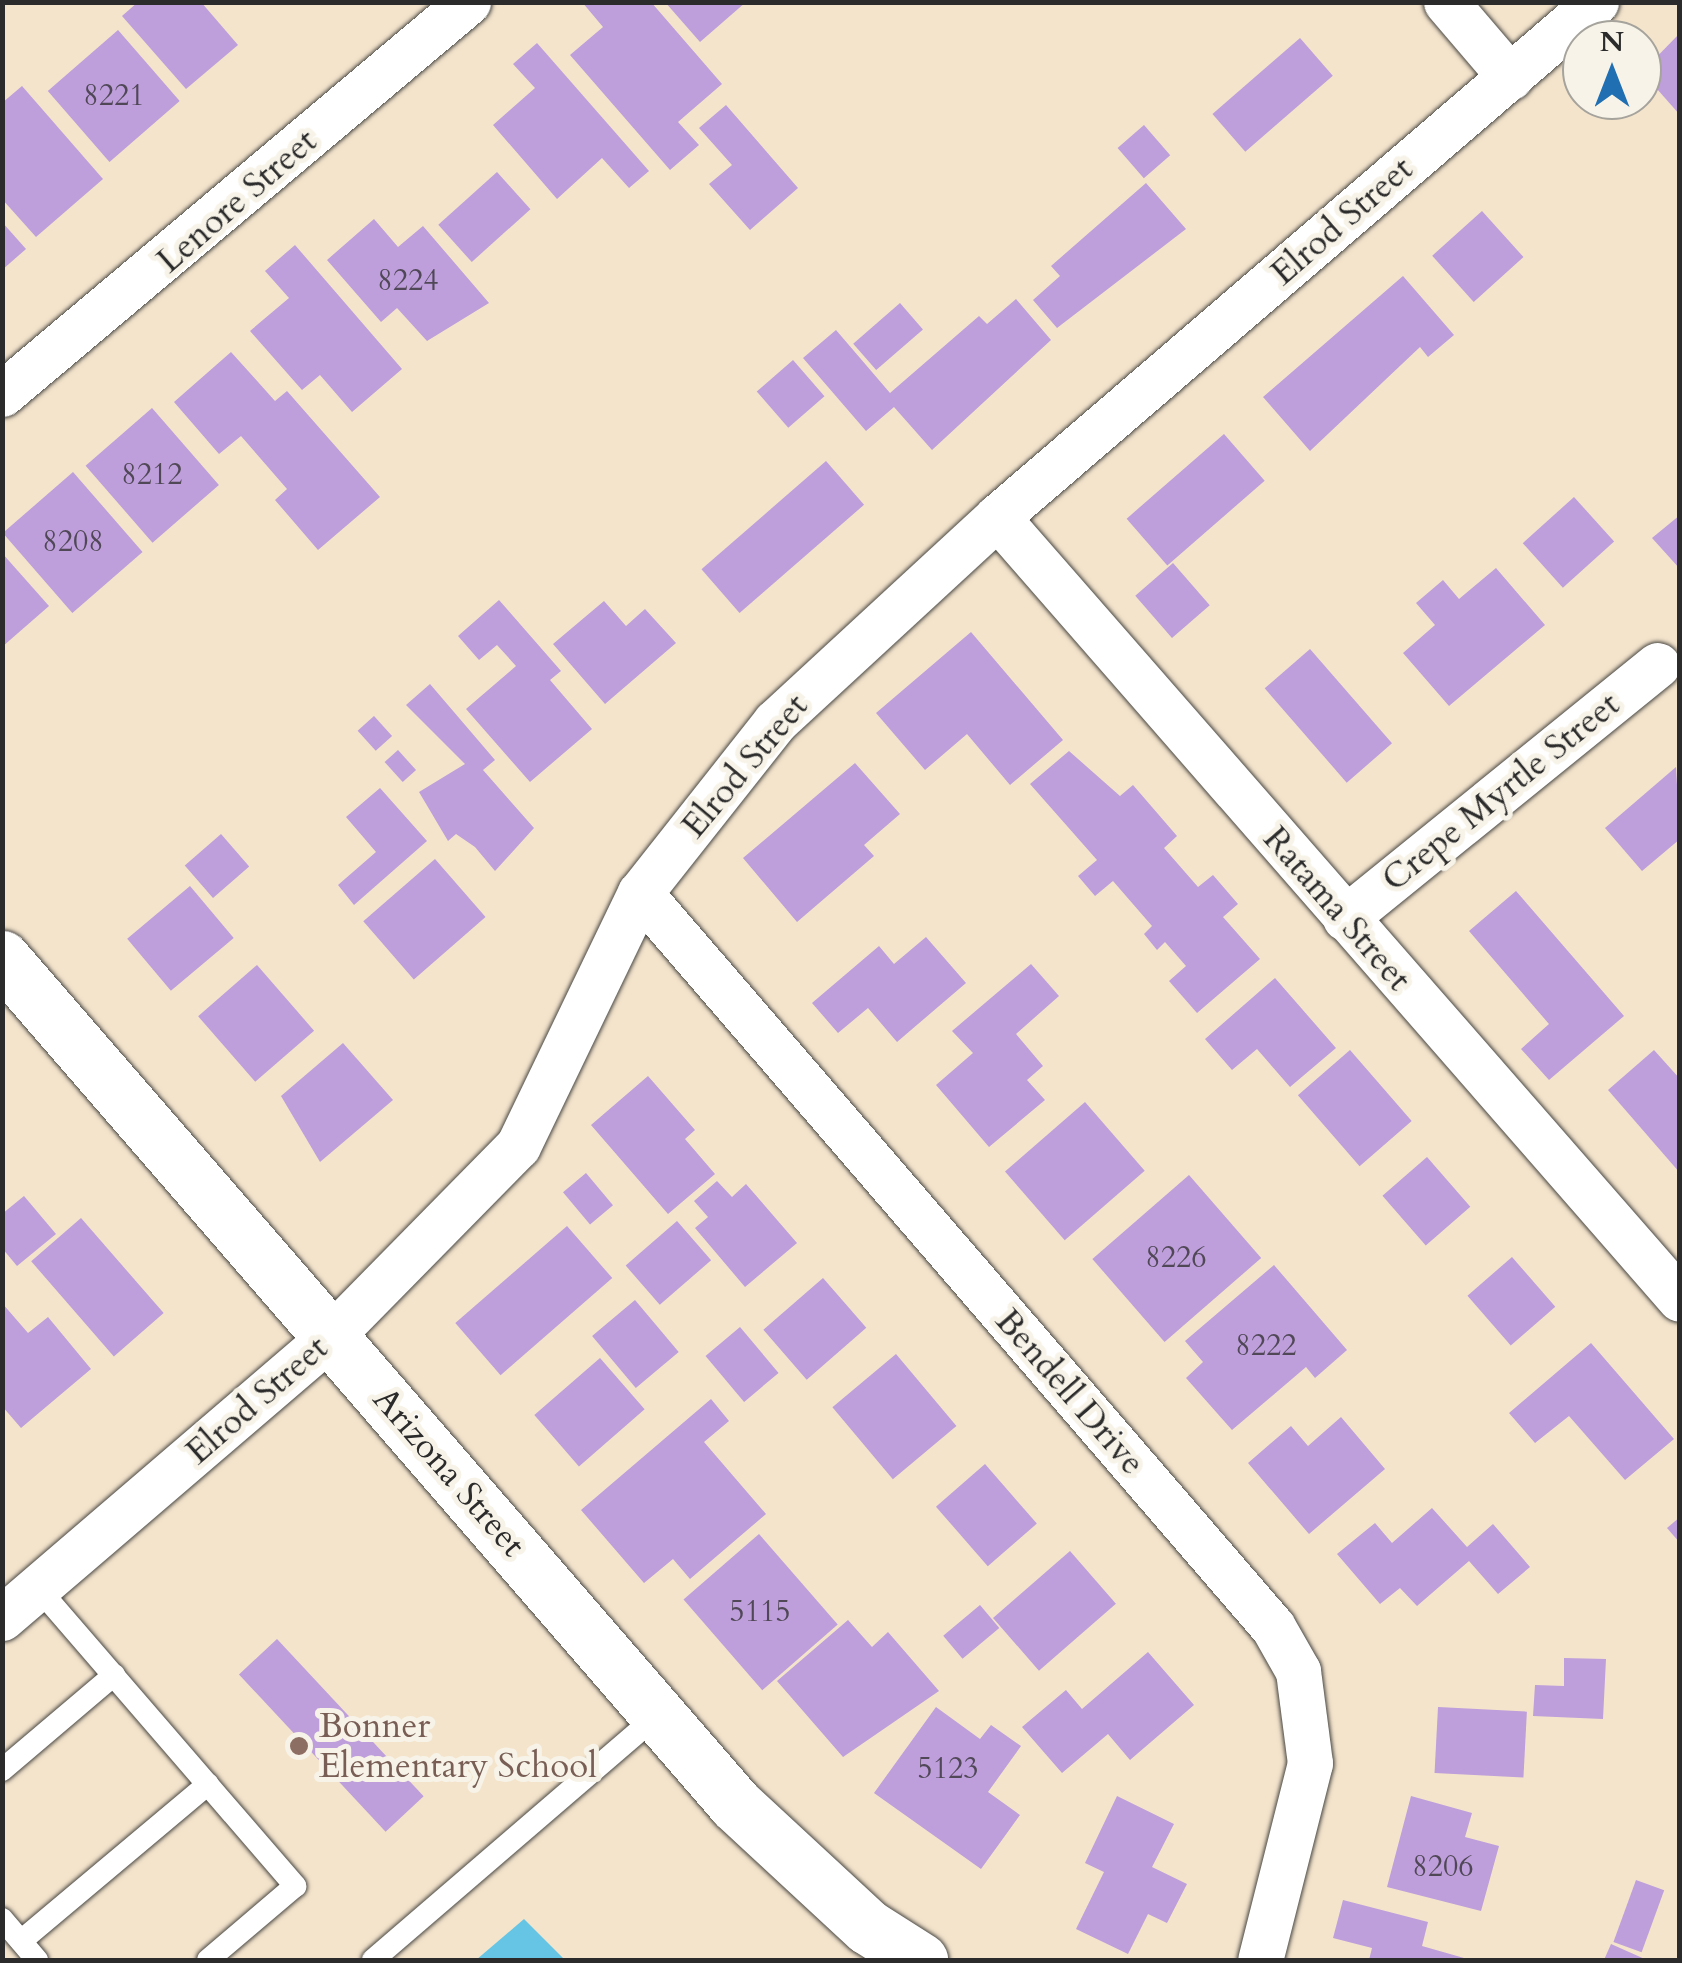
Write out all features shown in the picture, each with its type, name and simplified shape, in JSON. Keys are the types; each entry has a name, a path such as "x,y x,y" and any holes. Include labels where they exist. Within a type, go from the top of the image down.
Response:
{"street":[{"name":"Lenore Street","path":"2,394 468,2"},
{"path":"1446,2 1510,77"},
{"name":"Elrod Street","path":"2,1618 332,1336 518,1146 640,893 775,722 998,517 1596,2"},
{"name":"Ratama Street","path":"998,517 1680,1299"},
{"name":"Crepe Myrtle Street","path":"1346,918 1657,665"},
{"name":"Bendell Drive","path":"640,893 1273,1627 1298,1671 1310,1763 1260,1960"},
{"name":"Arizona Street","path":"2,958 735,1804 868,1928 920,1960"}],"lane":[{"path":"38,1588 295,1886 208,1960"},
{"path":"2,1770 114,1676"},
{"path":"373,1960 658,1715"},
{"path":"21,1940 208,1784"},
{"path":"2,1919 38,1960"}],"water":[{"path":"524,1919 565,1960 476,1960"}],"building":[{"path":"138,2 201,2 238,45 186,89 122,16"},
{"path":"582,2 651,2 722,84 678,122 699,145 670,170 570,55 603,27"},
{"path":"665,2 746,2 700,42"},
{"path":"118,30 180,101 109,162 48,91"},
{"path":"1680,33 1680,115 1662,95 1662,51"},
{"path":"1300,38 1333,76 1245,152 1212,114"},
{"path":"537,43 649,171 629,188 602,158 557,199 493,125 535,88 513,64"},
{"path":"22,86 103,179 36,237 2,199 2,103"},
{"path":"726,105 798,188 750,230 709,184 732,165 699,128"},
{"path":"1144,125 1170,155 1144,178 1118,148"},
{"path":"497,172 530,209 472,262 438,225"},
{"path":"1146,183 1186,229 1057,328 1033,300 1060,276 1051,266"},
{"path":"1482,211 1523,257 1474,302 1432,256"},
{"path":"374,219 398,247 423,226 489,303 427,341 397,308 381,322 327,260"},
{"path":"2,222 26,249 2,270"},
{"path":"295,245 402,369 352,412 320,375 302,390 250,331 289,298 265,271"},
{"path":"1403,276 1454,335 1428,357 1420,347 1310,451 1263,397"},
{"path":"1016,299 1051,340 932,450 894,407 866,431 803,358 836,330 890,393 979,316 987,324"},
{"path":"900,303 923,329 876,370 853,344"},
{"path":"231,352 275,401 287,391 380,497 318,550 275,500 287,489 241,436 219,454 174,402"},
{"path":"793,360 824,396 788,428 757,391"},
{"path":"152,408 219,485 153,543 86,466"},
{"path":"1224,434 1265,481 1167,565 1127,519"},
{"path":"826,461 864,505 740,613 701,569"},
{"path":"73,472 143,552 72,613 3,533"},
{"path":"1574,497 1614,542 1563,588 1523,543"},
{"path":"1680,515 1680,569 1652,538"},
{"path":"2,553 49,606 2,647"},
{"path":"1173,563 1210,605 1172,638 1135,596"},
{"path":"1496,568 1545,625 1449,706 1403,653 1435,625 1416,603 1443,580 1459,599"},
{"path":"499,600 561,671 550,680 592,729 530,782 466,709 516,666 497,645 479,660 458,636"},
{"path":"604,601 626,626 645,609 676,643 605,704 553,644"},
{"path":"971,632 1063,740 1010,785 967,734 925,770 876,713"},
{"path":"1310,649 1392,743 1347,783 1265,688"},
{"path":"430,684 495,760 483,770 534,828 495,871 475,847 456,834 448,841 419,792 465,764 406,705"},
{"path":"374,716 392,736 376,751 358,731"},
{"path":"398,750 416,770 403,782 385,762"},
{"path":"1069,751 1120,796 1133,785 1177,836 1164,848 1198,887 1213,875 1238,904 1223,917 1260,959 1197,1013 1169,981 1186,966 1165,942 1157,950 1144,934 1152,926 1113,881 1095,896 1078,876 1097,860 1030,784"},
{"path":"855,763 900,814 864,845 874,856 797,922 743,858"},
{"path":"1676,767 1680,839 1642,871 1605,828"},
{"path":"380,788 427,841 354,905 338,885 376,852 346,817"},
{"path":"221,834 249,866 213,898 185,865"},
{"path":"435,859 486,917 414,979 363,921"},
{"path":"190,886 234,938 171,991 127,939"},
{"path":"1516,891 1624,1016 1549,1080 1521,1049 1549,1024 1469,931"},
{"path":"926,937 966,983 897,1042 868,1008 838,1033 812,1003 879,946 894,964"},
{"path":"1031,964 1059,996 1016,1034 1043,1066 1027,1080 1045,1100 989,1147 936,1085 973,1053 952,1031"},
{"path":"257,965 314,1031 255,1082 198,1016"},
{"path":"1275,978 1336,1048 1290,1087 1257,1049 1232,1070 1205,1039"},
{"path":"343,1043 393,1100 320,1162 281,1096"},
{"path":"1350,1050 1412,1121 1360,1166 1298,1095"},
{"path":"1654,1050 1680,1079 1680,1173 1608,1090"},
{"path":"648,1076 695,1130 685,1139 715,1174 668,1214 591,1125"},
{"path":"1085,1102 1145,1171 1065,1240 1005,1172"},
{"path":"1427,1157 1470,1207 1426,1246 1382,1196"},
{"path":"586,1173 613,1205 590,1224 563,1192"},
{"path":"1189,1175 1261,1258 1165,1342 1092,1259"},
{"path":"717,1181 732,1197 746,1184 797,1243 745,1287 695,1228 708,1217 694,1201"},
{"path":"24,1196 56,1234 17,1266 2,1248 2,1214"},
{"path":"81,1218 164,1313 114,1356 31,1261"},
{"path":"677,1221 711,1260 660,1305 626,1266"},
{"path":"567,1226 612,1278 501,1375 455,1323"},
{"path":"1512,1257 1555,1307 1511,1346 1467,1296"},
{"path":"1274,1265 1347,1350 1315,1378 1306,1367 1232,1430 1186,1378 1203,1362 1185,1341"},
{"path":"823,1278 866,1328 807,1380 763,1330"},
{"path":"635,1300 679,1352 636,1388 592,1336"},
{"path":"2,1303 28,1333 48,1317 91,1369 21,1428 2,1406"},
{"path":"740,1327 779,1373 744,1402 706,1356"},
{"path":"1591,1343 1674,1439 1625,1480 1569,1416 1535,1443 1509,1413"},
{"path":"896,1354 956,1426 893,1479 832,1407"},
{"path":"600,1358 645,1409 579,1466 534,1415"},
{"path":"711,1399 729,1421 704,1442 766,1514 690,1579 673,1559 644,1583 581,1510"},
{"path":"1341,1417 1385,1469 1309,1534 1248,1463 1291,1426 1308,1446"},
{"path":"985,1464 1037,1524 988,1566 936,1507"},
{"path":"1432,1508 1467,1547 1493,1524 1530,1567 1498,1594 1469,1561 1417,1606 1400,1588 1380,1604 1337,1554 1375,1523 1392,1543"},
{"path":"1680,1517 1680,1543 1667,1528"},
{"path":"759,1534 838,1625 762,1690 684,1600"},
{"path":"1070,1551 1116,1604 1039,1671 993,1618"},
{"path":"980,1605 999,1628 963,1659 943,1636"},
{"path":"848,1620 872,1647 888,1632 939,1691 843,1757 777,1681"},
{"path":"277,1639 424,1796 386,1832 239,1674"},
{"path":"1148,1652 1194,1705 1130,1760 1108,1734 1062,1773 1022,1727 1066,1690 1082,1709"},
{"path":"1564,1658 1606,1659 1603,1719 1533,1716 1535,1685 1564,1686"},
{"path":"936,1707 980,1739 991,1725 1021,1746 988,1792 1020,1815 981,1869 874,1793"},
{"path":"1438,1707 1527,1712 1523,1778 1435,1773"},
{"path":"1117,1796 1174,1824 1152,1867 1187,1884 1167,1923 1148,1914 1128,1954 1076,1929 1104,1872 1085,1863"},
{"path":"1411,1796 1472,1813 1465,1837 1499,1846 1481,1911 1387,1887"},
{"path":"1636,1880 1664,1890 1642,1952 1613,1942"},
{"path":"1343,1900 1428,1922 1422,1946 1471,1960 1369,1960 1372,1948 1333,1938"},
{"path":"1611,1944 1647,1960 1604,1960"}],"place":[{"name":"Bonner Elementary School","path":"299,1746"}]}
